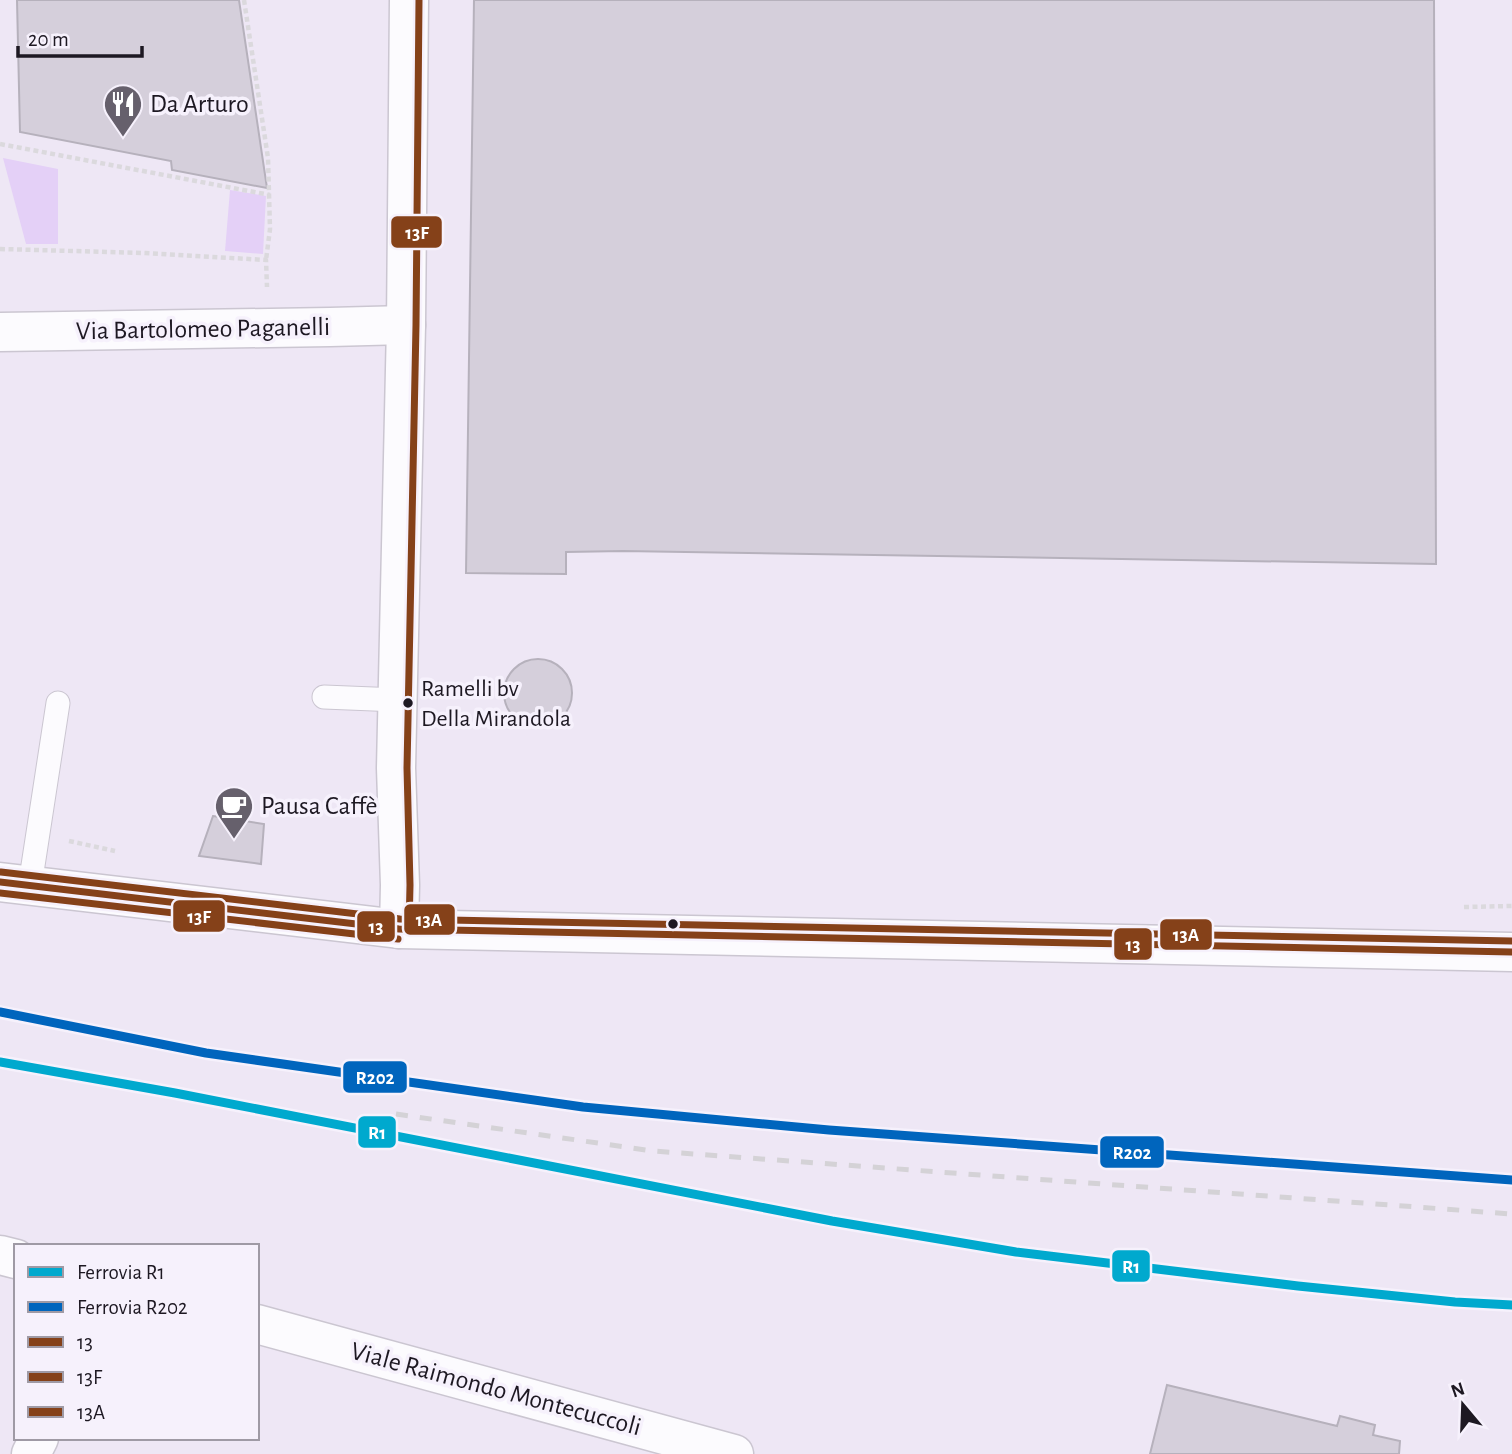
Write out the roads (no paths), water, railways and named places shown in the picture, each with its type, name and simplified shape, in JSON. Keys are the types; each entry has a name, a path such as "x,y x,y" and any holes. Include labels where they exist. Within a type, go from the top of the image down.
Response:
{"street":[{"path":"399,929 396,768 406,325 409,0"},
{"name":"Via Bartolomeo Paganelli","path":"0,332 406,325"},
{"path":"15,883 399,929 1512,952"},
{"name":"Viale Raimondo Montecuccoli","path":"259,1325 734,1454"}],"lane":[{"path":"324,697 398,700"},
{"path":"15,883 58,703"}],"railway":[{"path":"396,1114 653,1151 1512,1214"}],"rail line":[{"name":"R202","path":"0,1012 206,1053 583,1107 829,1130 1512,1180"},
{"name":"R1","path":"0,1062 175,1093 832,1221 1016,1252 1298,1286 1512,1305"}],"place":[{"name":"Da Arturo","path":"123,138"},
{"name":"Ramelli bv Della Mirandola","path":"408,703"},
{"name":"Pausa Caffè","path":"234,840"}]}
